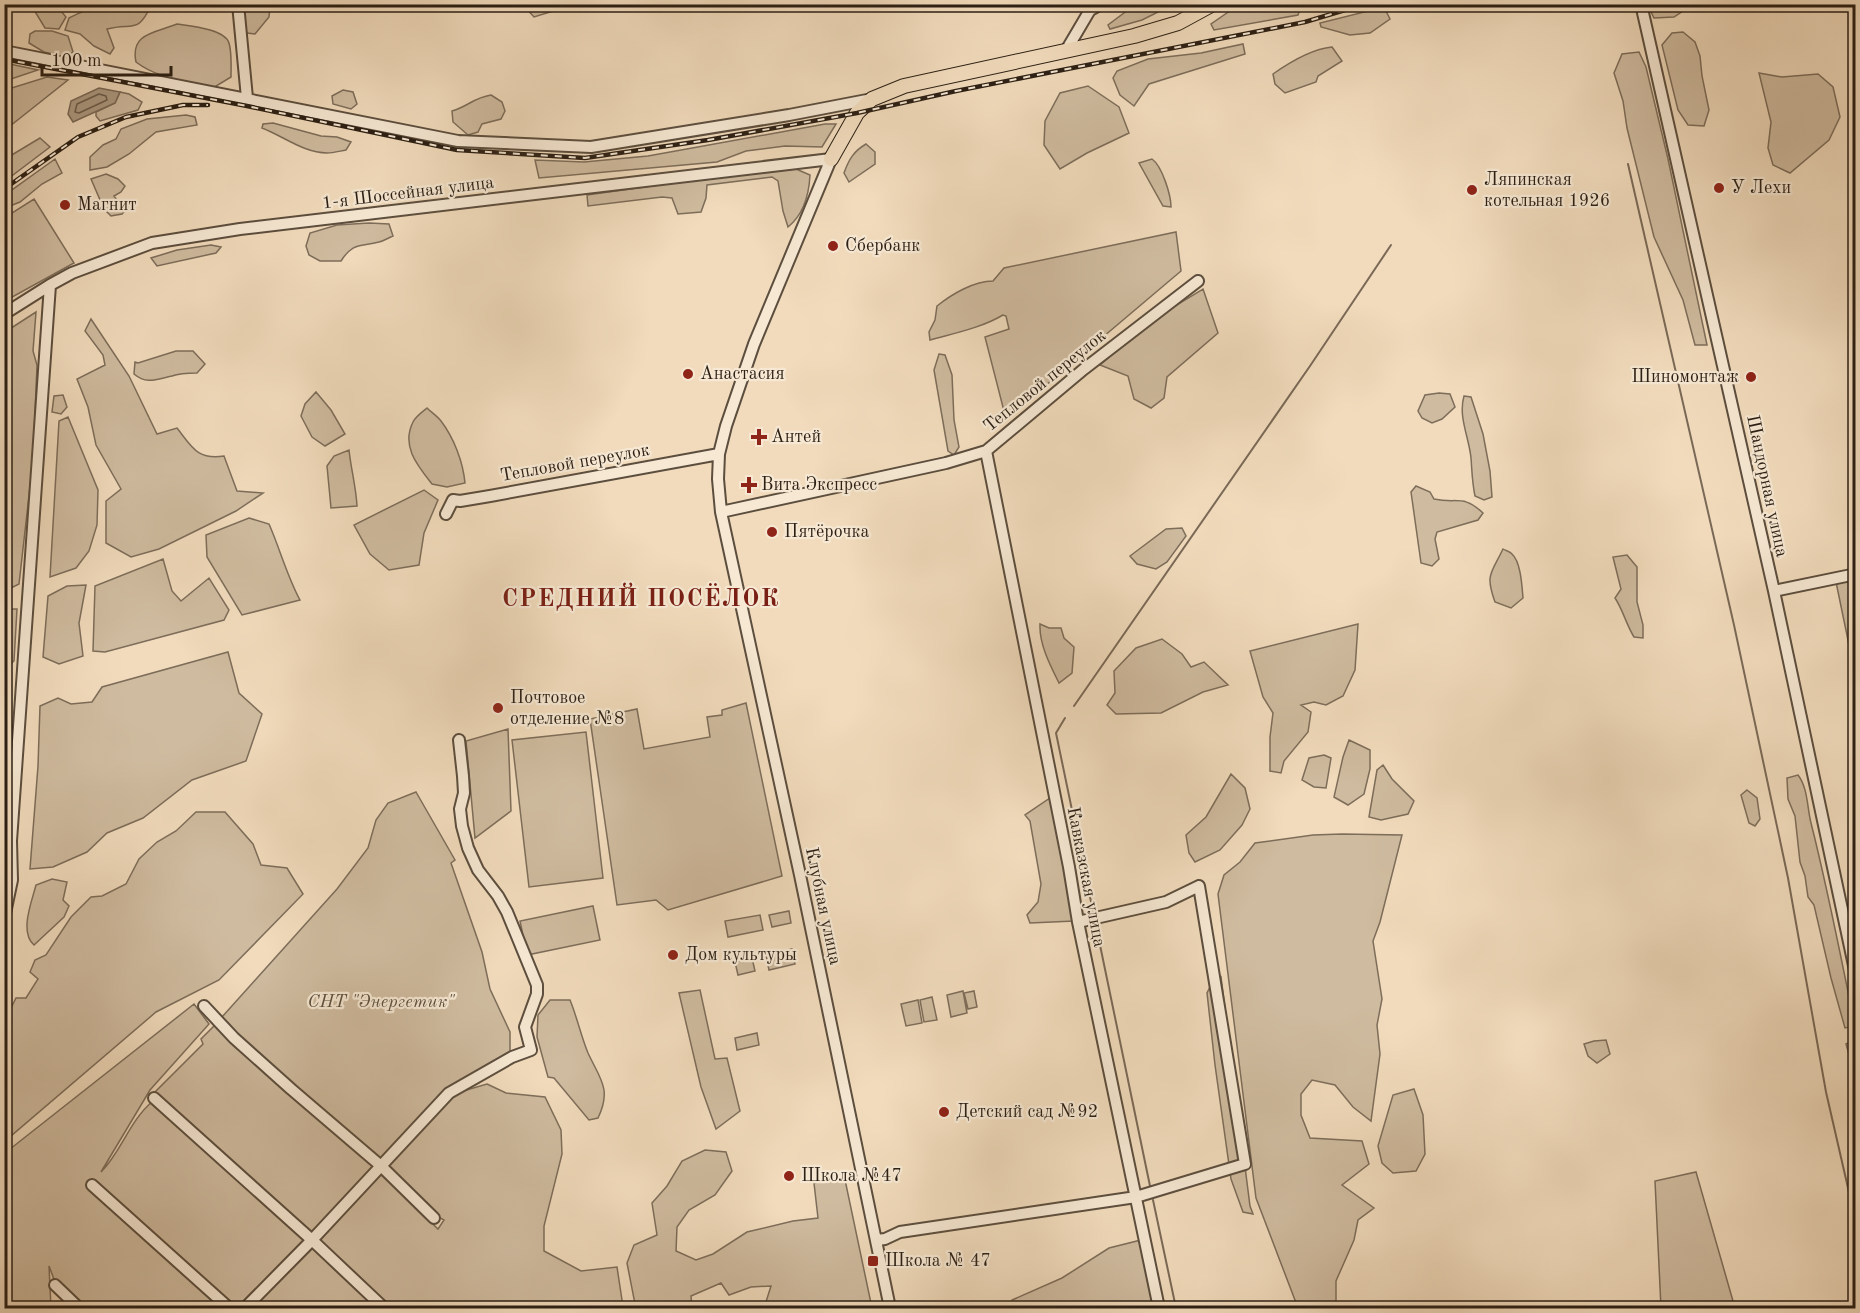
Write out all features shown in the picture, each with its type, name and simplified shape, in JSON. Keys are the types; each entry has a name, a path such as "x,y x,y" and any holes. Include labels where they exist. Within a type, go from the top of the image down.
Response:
{"main road":[{"path":"831,159 857,112 872,99 904,86 1134,36 1178,23 1213,4"}],"street":[{"path":"238,4 247,98"},
{"path":"1067,49 1090,10 1101,4"},
{"name":"Шандорная улица","path":"1641,4 1773,591 1856,975"},
{"path":"4,51 458,141 591,147 872,99"},
{"name":"1-я Шоссейная улица","path":"4,314 72,273 152,243 240,229 831,159"},
{"name":"Клубная улица","path":"831,159 754,344 728,419 719,454 718,479 721,512 890,1308"},
{"name":"Тепловой переулок","path":"721,512 946,463 986,451 1084,369 1197,281"},
{"path":"4,918 12,880 12,829 50,285"},
{"name":"Кавказская улица","path":"986,451 1159,1308"},
{"name":"Тепловой переулок","path":"446,514 453,500 490,496 719,454"},
{"path":"1773,591 1856,574"},
{"path":"245,1308 449,1093 512,1057 531,1050 525,1027 537,994 537,985 507,912 478,870 468,848 460,809 464,793 459,740"},
{"path":"877,1240 900,1232 1136,1197 1245,1164 1199,886 1166,902 1082,921"},
{"path":"204,1006 234,1038 381,1166 434,1218"},
{"path":"154,1098 384,1308"},
{"path":"92,1185 229,1308"},
{"path":"55,1285 78,1308"}],"green space":[{"path":"269,4 269,17 255,34 247,33 243,23 241,5"},
{"path":"523,4 573,5 534,17"},
{"path":"1136,4 1186,5 1164,9 1142,20 1110,29 1108,25"},
{"path":"1240,4 1333,5 1316,10 1311,5 1300,9 1298,15 1214,30 1211,24"},
{"path":"31,5 56,5 66,17 59,29 45,28"},
{"path":"96,5 151,5 138,24 107,29 114,48 110,54 94,46 80,34 65,30 69,18"},
{"path":"1656,5 1692,5 1674,17 1654,18 1650,10"},
{"path":"1384,7 1390,19 1370,33 1350,35 1321,27 1320,23"},
{"path":"177,24 214,31 226,38 231,51 231,77 213,88 163,76 136,62 135,52 141,40 153,32"},
{"path":"35,31 52,31 68,36 73,52 65,57 44,52 29,43 30,34"},
{"path":"1683,32 1695,42 1700,56 1709,110 1704,126 1688,125 1678,110 1662,45 1672,33"},
{"path":"1243,44 1245,54 1149,84 1134,106 1120,95 1113,78 1117,71 1148,59 1201,53"},
{"path":"1332,47 1342,61 1318,76 1316,82 1285,93 1275,84 1273,74 1280,69 1309,53"},
{"path":"1639,52 1646,67 1668,159 1707,345 1695,345 1683,300 1654,237 1627,128 1623,101 1614,73 1622,54"},
{"path":"5,63 38,70 5,81"},
{"path":"1759,73 1782,77 1818,74 1833,87 1840,117 1829,140 1790,173 1773,165 1768,148 1771,122"},
{"path":"47,77 68,80 5,130 5,90"},
{"path":"1088,86 1119,107 1129,133 1060,169 1044,145 1045,121 1060,93"},
{"path":"343,90 353,92 357,104 351,109 333,104 332,96"},
{"path":"120,92 129,94 142,102 138,110 100,121 96,112 115,103"},
{"path":"491,95 502,102 505,111 501,119 482,124 478,132 468,135 453,122 452,111"},
{"path":"186,115 195,117 197,125 156,132 129,154 107,167 90,170 90,157 103,145 116,139 121,129 147,119"},
{"path":"273,123 351,142 346,150 318,152 294,144 262,128 263,124"},
{"path":"825,124 836,124 822,147 785,146 746,151 717,162 539,178 535,160 584,162 648,156"},
{"path":"40,138 50,147 5,181 5,159"},
{"path":"866,144 875,152 875,164 849,182 844,173 848,164 855,153"},
{"path":"55,159 62,173 42,184 20,202 5,208 5,195"},
{"path":"1152,159 1165,181 1171,207 1163,206 1139,163"},
{"path":"796,169 810,175 807,197 798,216 788,227 778,181 772,177 707,185 706,198 701,212 678,214 672,198 662,197 588,206 587,195"},
{"path":"106,174 118,179 125,186 114,196 119,203 129,206 122,214 111,216 104,209 91,179"},
{"path":"34,199 74,263 5,301 5,213 9,215"},
{"path":"389,224 393,236 381,242 353,248 341,261 320,261 309,255 306,246 310,233 337,225"},
{"path":"1176,232 1181,271 1006,419 985,337 1009,329 1006,316 1003,315 977,327 930,340 929,332 935,320 937,306 963,289 978,283 993,281 1004,268"},
{"path":"211,245 221,247 216,253 157,266 151,258 177,250"},
{"path":"1203,289 1218,333 1167,377 1164,398 1151,408 1134,399 1128,376 1100,365 1150,321"},
{"path":"36,312 33,351 37,365 33,460 19,584 5,591 5,332"},
{"path":"91,319 129,376 157,434 177,428 191,446 201,454 224,456 237,491 263,493 236,511 159,549 131,557 106,543 106,501 121,489 96,445 88,407 77,379 105,365 103,355 85,331"},
{"path":"176,351 193,351 205,364 197,373 152,380 143,379 134,374 135,362"},
{"path":"939,354 945,355 952,375 954,420 959,447 954,455 948,451 934,370"},
{"path":"316,392 331,410 345,434 325,446 312,437 301,416 305,404"},
{"path":"1450,394 1455,407 1442,419 1432,423 1422,418 1418,411 1425,395"},
{"path":"63,395 67,407 61,414 52,412 54,396"},
{"path":"1464,396 1471,397 1483,434 1492,497 1484,500 1475,496 1474,491 1470,450 1462,412"},
{"path":"427,408 441,421 450,435 460,459 465,483 447,487 432,484 412,455 410,431 415,418"},
{"path":"68,417 98,490 97,525 89,551 76,568 50,577 59,421"},
{"path":"349,450 357,506 331,508 327,466 334,456"},
{"path":"1416,486 1430,492 1434,499 1470,503 1483,513 1478,520 1437,532 1435,539 1439,559 1432,566 1421,563 1411,492"},
{"path":"424,490 438,500 424,533 419,565 389,570 370,554 354,525"},
{"path":"249,518 269,524 300,600 242,615 207,557 206,535"},
{"path":"1182,528 1186,536 1167,562 1156,569 1137,564 1130,556 1166,529"},
{"path":"1503,549 1515,558 1521,581 1523,598 1511,608 1495,602 1490,585 1491,574"},
{"path":"1627,555 1637,567 1637,602 1643,625 1643,638 1634,637 1615,598 1621,589 1613,557"},
{"path":"163,559 172,591 181,601 209,578 229,610 224,620 105,652 93,651 95,586"},
{"path":"1855,579 1855,674 1836,582"},
{"path":"86,585 79,623 83,656 59,664 43,657 48,596 67,586"},
{"path":"5,609 17,609 14,661 5,669"},
{"path":"1040,624 1049,628 1061,628 1064,638 1074,647 1072,673 1059,683 1043,647"},
{"path":"1358,624 1355,670 1343,696 1326,705 1314,702 1301,705 1311,712 1308,732 1284,761 1281,773 1270,771 1273,713 1263,697 1250,651"},
{"path":"1162,639 1182,654 1191,667 1204,662 1228,685 1203,692 1161,713 1116,714 1107,705 1115,693 1114,671 1136,648"},
{"path":"228,652 239,693 262,714 246,761 192,780 143,818 107,833 87,852 53,867 30,869 40,706 58,698 71,704 92,702 102,687"},
{"path":"746,703 782,876 668,910 656,900 617,905 590,719 637,709 644,749 710,737 707,717 722,715 722,710"},
{"path":"4,719 10,719 5,793"},
{"path":"508,729 511,811 475,838 466,741"},
{"path":"586,732 603,878 529,887 512,740"},
{"path":"1349,740 1370,750 1370,769 1364,794 1348,805 1334,797"},
{"path":"1324,755 1331,758 1326,788 1314,787 1302,780 1309,758"},
{"path":"1383,765 1392,779 1414,801 1408,814 1381,820 1369,817 1377,770"},
{"path":"1231,774 1245,788 1250,809 1242,825 1220,850 1195,862 1189,853 1186,835 1206,817"},
{"path":"1798,775 1805,792 1855,1026 1845,1028 1814,905 1808,897 1800,862 1795,816 1788,799 1787,778"},
{"path":"1747,790 1757,798 1760,819 1755,826 1749,823 1741,795"},
{"name":"СНТ \"Энергетик\"","path":"416,792 455,860 451,863 482,952 490,989 510,1032 510,1054 447,1088 381,1160 250,1048 222,1017 337,889 368,848 376,820 388,803"},
{"path":"1050,798 1063,852 1074,921 1030,923 1027,915 1038,902 1041,884 1030,821 1025,815"},
{"path":"196,812 225,812 253,844 261,865 287,868 303,894 219,980 156,1012 5,1141 5,1020 16,998 26,998 38,979 30,972 35,960 46,955 71,917 91,897 102,896 126,884 139,859 157,842 176,831"},
{"path":"1313,835 1402,835 1373,941 1382,999 1377,1025 1380,1054 1371,1121 1353,1107 1335,1085 1312,1080 1301,1094 1301,1115 1310,1138 1362,1141 1369,1164 1342,1185 1374,1208 1358,1220 1354,1240 1336,1281 1336,1308 1298,1308 1256,1198 1218,894 1224,875 1240,862 1255,843"},
{"path":"52,879 67,882 63,900 69,906 64,917 34,945 27,932 32,899 36,885"},
{"path":"593,906 600,940 527,955 520,921"},
{"path":"789,911 791,923 772,927 769,915"},
{"path":"760,915 763,930 728,937 725,921"},
{"path":"792,949 795,964 769,970 766,955"},
{"path":"752,958 755,971 738,975 735,962"},
{"path":"1221,977 1250,1206 1253,1214 1243,1212 1231,1179 1215,1065 1207,993 1211,985"},
{"path":"700,990 715,1059 727,1058 740,1111 716,1129 701,1087 679,993"},
{"path":"963,991 967,1013 951,1017 947,995"},
{"path":"974,991 977,1007 968,1009 964,993"},
{"path":"932,997 937,1020 924,1022 920,1000"},
{"path":"550,1000 570,1000 588,1053 603,1084 604,1099 598,1118 589,1120 554,1078 548,1077 537,1037 538,1015"},
{"path":"918,1000 922,1023 906,1026 901,1004"},
{"path":"194,1004 209,1024 150,1090 101,1172 115,1155 138,1118 153,1101 307,1240 241,1308 235,1308 95,1182 224,1308 83,1308 55,1282 49,1266 51,1308 5,1308 5,1153"},
{"path":"217,1023 375,1167 313,1233 188,1124 155,1092 203,1044 201,1039"},
{"path":"757,1033 759,1045 737,1050 735,1038"},
{"path":"1606,1040 1610,1054 1597,1063 1588,1056 1584,1044"},
{"path":"1856,1041 1855,1072 1846,1044"},
{"path":"487,1084 506,1093 545,1097 561,1130 562,1154 544,1226 544,1251 581,1271 617,1267 622,1308 387,1308 317,1238 381,1173 438,1229 444,1220 435,1215 386,1166 451,1097"},
{"path":"1414,1089 1423,1115 1425,1154 1416,1171 1393,1173 1382,1163 1378,1146 1393,1095"},
{"path":"705,1150 726,1152 732,1171 715,1195 689,1210 677,1227 676,1251 696,1260 713,1254 747,1232 793,1221 818,1218 814,1183 844,1175 872,1308 755,1308 765,1305 771,1286 751,1287 729,1295 721,1283 691,1296 692,1308 639,1308 635,1304 627,1263 634,1245 657,1235 652,1203 667,1186 682,1161"},
{"path":"1696,1172 1735,1308 1661,1308 1655,1181"},
{"path":"1141,1240 1155,1308 1011,1308 1012,1300 1062,1278 1109,1248"},
{"path":"312,1245 378,1308 253,1308"}],"water":[{"path":"99,88 120,92 115,103 73,122 68,114 71,101"}],"waterway":[{"path":"1628,164 1734,625 1788,878 1826,1092 1851,1201 1856,1238"},
{"path":"1074,706 1310,366 1391,245"},
{"path":"1065,718 1056,733 1094,916"},
{"path":"1095,921 1150,1186"},
{"path":"1153,1200 1176,1308"}],"railway":[{"path":"4,59 457,150 585,158 708,140 857,113 956,91 1305,22 1365,4"},
{"path":"4,189 78,137 126,117 183,105 208,105"}],"place":[{"name":"У Лехи","path":"1719,188"},
{"name":"Ляпинская котельная 1926","path":"1472,190"},
{"name":"Магнит","path":"65,205"},
{"name":"Сбербанк","path":"833,246"},
{"name":"Анастасия","path":"688,374"},
{"name":"Шиномонтаж","path":"1751,377"},
{"name":"Антей","path":"759,437"},
{"name":"Вита Экспресс","path":"749,485"},
{"name":"Пятёрочка","path":"772,532"},
{"name":"Почтовое отделение №8","path":"498,708"},
{"name":"Дом культуры","path":"673,955"},
{"name":"Детский сад №92","path":"944,1112"},
{"name":"Школа №47","path":"789,1176"},
{"name":"Школа № 47","path":"873,1261"}],"district":[{"name":"СРЕДНИЙ ПОСЁЛОК","path":"641,600"}]}
